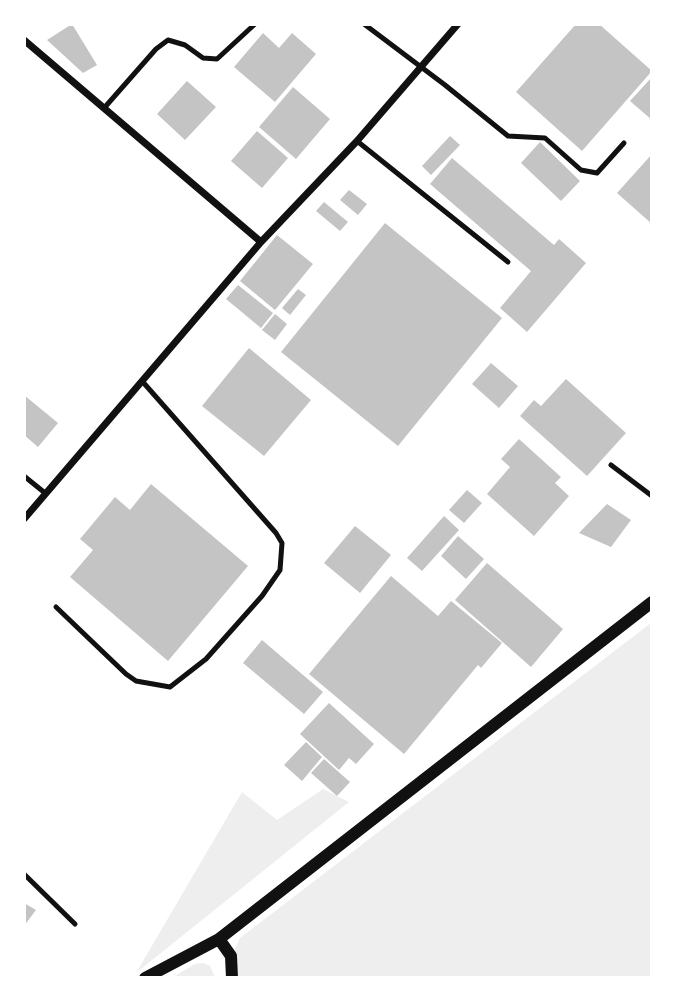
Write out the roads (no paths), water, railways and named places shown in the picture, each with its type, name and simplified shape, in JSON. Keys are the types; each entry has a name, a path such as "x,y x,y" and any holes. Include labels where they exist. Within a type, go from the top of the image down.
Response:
{"street":[{"path":"24,519 261,242 358,141 419,66 458,24"},
{"path":"24,40 261,242"},
{"path":"145,978 219,939 652,602"},
{"path":"219,939 231,957 232,978"}],"lane":[{"path":"105,107 156,49 168,40 185,45 203,58 217,59 256,24"},
{"path":"364,24 508,136 545,138 581,170 597,173 624,143"},
{"path":"358,141 508,262"},
{"path":"56,607 125,674 136,681 170,687 206,659 262,596 280,570 282,542 276,533 142,381"},
{"path":"611,465 652,496"},
{"path":"24,476 45,493"},
{"path":"24,874 75,924"}]}
